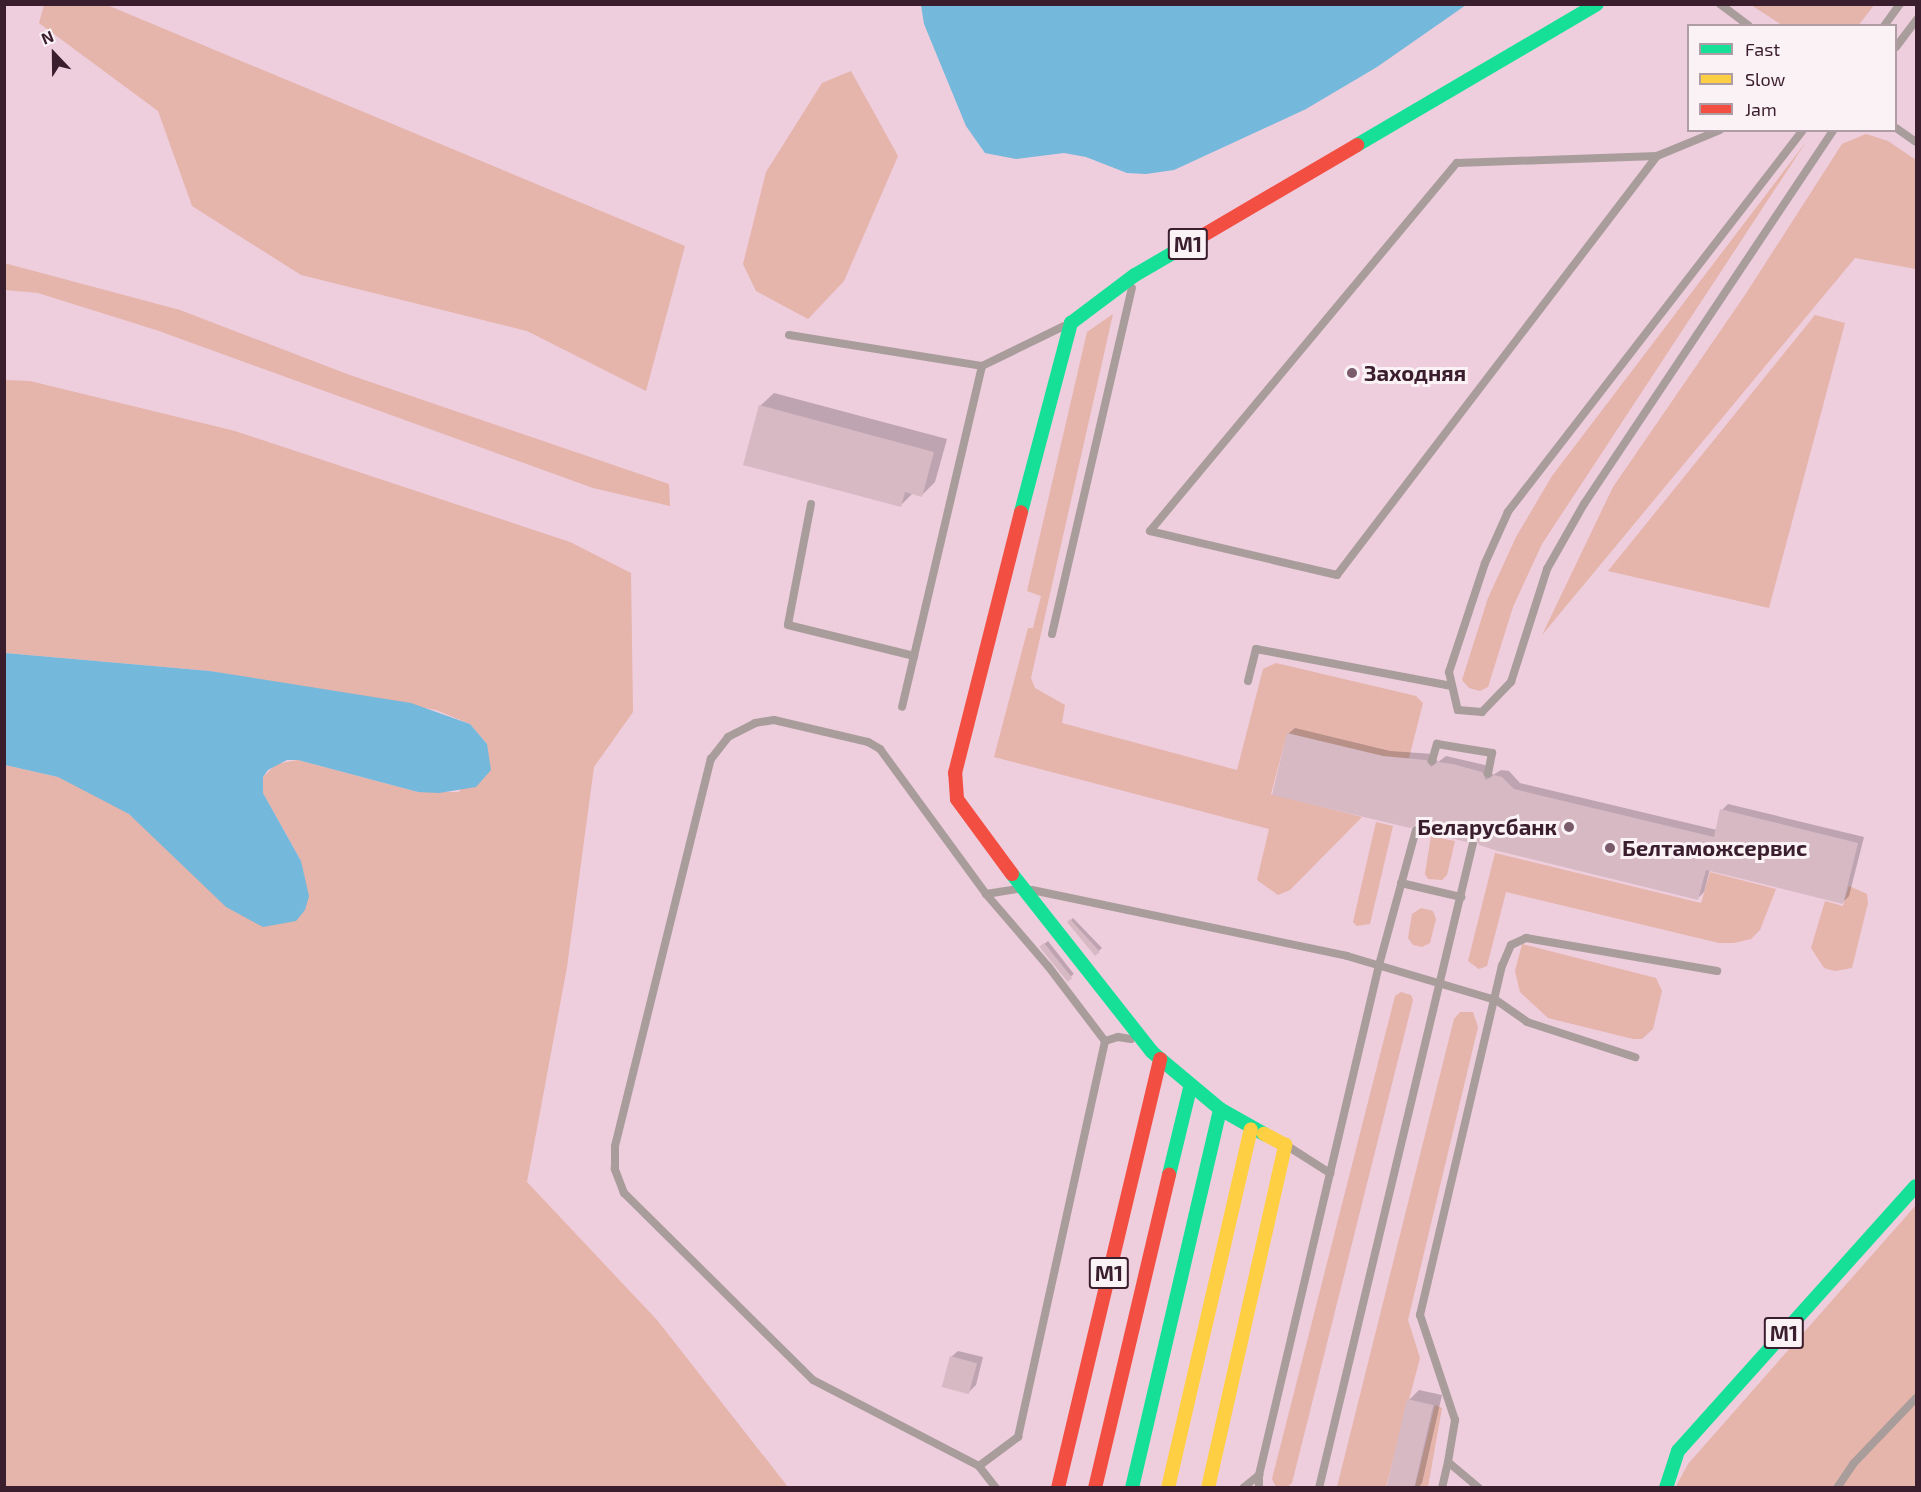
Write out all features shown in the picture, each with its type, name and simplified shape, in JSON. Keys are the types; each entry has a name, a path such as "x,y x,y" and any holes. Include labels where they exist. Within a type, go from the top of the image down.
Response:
{"highway":[{"name":"М1","path":"1071,323 1135,275 1597,4"},
{"path":"1071,323 955,773 957,799 1022,888 1173,1078 1190,1088 1203,1104 1220,1109 1235,1125 1251,1129 1264,1143 1285,1145 1208,1488"},
{"name":"М1","path":"1058,1488 1156,1056"},
{"name":"М1","path":"1095,1488 1190,1088"},
{"path":"1132,1488 1220,1109"},
{"path":"1168,1488 1251,1129"},
{"name":"М1","path":"1666,1488 1678,1451 1917,1186"},
{"path":"1183,1488 1220,1329"}],"lane":[{"path":"1720,4 1746,24"},
{"path":"1885,24 1900,4"},
{"path":"1897,45 1917,20"},
{"path":"1897,129 1917,142"},
{"path":"1658,156 1337,575 1150,531 1457,163 1658,156 1715,132"},
{"path":"1801,132 1508,512 1485,563 1449,672 1458,710 1482,711 1511,682 1547,569 1584,504 1832,132"},
{"path":"1052,634 1135,275"},
{"path":"789,335 982,366 1071,323"},
{"path":"902,707 982,366"},
{"path":"811,504 788,625 914,656"},
{"path":"1248,681 1256,649 1452,686"},
{"path":"979,1466 1018,1437 1105,1041 1048,966 986,894 880,749 868,742 774,720 755,723 728,737 711,759 615,1146 615,1169 624,1193 737,1310 813,1380 979,1466 996,1488"},
{"path":"1432,761 1437,744 1492,753 1488,774"},
{"path":"1259,1488 1258,1475 1379,965 1416,830"},
{"path":"1319,1488 1441,986 1473,843"},
{"path":"1401,883 1461,897"},
{"path":"986,894 1022,888 1379,965 1441,986 1496,1000 1527,1022 1635,1057"},
{"path":"1442,1488 1455,1420 1420,1315 1511,945 1526,938 1717,971"},
{"path":"1105,1041 1118,1037 1134,1040 1156,1056"},
{"path":"1285,1145 1330,1173"},
{"path":"1837,1488 1853,1464 1917,1398"},
{"path":"1448,1462 1479,1488"},
{"path":"1243,1488 1258,1475"}],"shaded area":[{"path":"44,5 107,5 685,246 646,391 527,331 301,275 192,206 158,111 39,23"},
{"path":"1751,5 1874,5 1860,24 1780,24"},
{"path":"851,71 898,156 844,281 808,319 756,291 743,264 766,172 822,83"},
{"path":"1866,134 1888,141 1916,160 1916,269 1855,258 1542,635 1613,487 1745,295 1842,144"},
{"path":"1806,142 1542,544 1513,607 1488,687 1480,691 1469,688 1462,680 1488,598 1516,537 1552,476"},
{"path":"4,263 180,310 347,374 669,484 670,506 593,488 156,330 38,293 5,290"},
{"path":"1113,314 1031,678 1035,688 1065,705 1062,723 1237,770 1263,669 1276,663 1416,696 1423,703 1408,762 1287,734 1271,794 1362,817 1290,890 1278,895 1257,880 1269,829 994,757 1028,628 1033,628 1041,596 1027,591 1087,332"},
{"path":"1815,315 1845,323 1769,608 1608,571"},
{"path":"5,380 30,381 235,431 570,542 631,573 633,712 594,767 567,967 527,1182 657,1320 788,1487 5,1487 5,765 58,777 93,792 129,814 194,873 301,861 263,793 263,777 276,764 298,760 418,792 459,792 487,744 470,724 436,710 210,671 5,653"},
{"path":"1376,822 1393,826 1370,924 1357,926 1353,922"},
{"path":"1431,836 1455,841 1447,875 1442,880 1428,879 1425,874"},
{"path":"1495,853 1701,903 1710,872 1776,889 1760,930 1751,939 1734,943 1719,943 1506,892 1487,966 1479,969 1468,961"},
{"path":"1849,886 1867,894 1868,903 1852,968 1835,971 1824,968 1811,948 1825,901 1843,906"},
{"path":"1421,908 1433,911 1436,919 1430,943 1422,947 1413,945 1408,938 1412,914"},
{"path":"1522,944 1656,978 1662,991 1653,1029 1642,1039 1633,1039 1548,1018 1520,992 1515,971"},
{"path":"1401,992 1411,995 1413,1000 1292,1483 1287,1487 1276,1487 1272,1479 1395,996"},
{"path":"1460,1012 1473,1012 1478,1027 1408,1320 1420,1358 1386,1487 1337,1487 1454,1019"},
{"path":"1916,1205 1916,1487 1675,1488 1688,1464"},
{"path":"1435,1405 1442,1408 1428,1487 1415,1487"}],"water":[{"path":"921,4 1466,5 1377,67 1306,109 1174,170 1146,174 1127,173 1086,157 1064,153 1016,159 985,153 966,126 924,24"},
{"path":"5,653 210,671 411,703 470,724 487,744 491,770 476,787 439,793 418,792 298,760 287,760 268,770 263,777 263,793 301,861 309,896 305,910 296,921 263,927 226,907 129,814 58,777 5,765"}],"building":[{"path":"759,405 934,452 922,497 905,492 901,507 743,465"},
{"path":"1287,733 1383,756 1426,760 1431,767 1438,762 1453,764 1482,772 1486,780 1494,775 1502,777 1514,789 1714,837 1720,809 1858,843 1843,904 1706,870 1698,900 1498,851 1479,845 1475,837 1467,842 1422,831 1417,824 1410,828 1272,795"},
{"path":"1070,919 1100,952 1095,956 1067,922"},
{"path":"1044,943 1072,978 1068,982 1039,947"},
{"path":"950,1356 977,1363 969,1394 942,1387"},
{"path":"1407,1399 1433,1405 1414,1488 1387,1488"}],"traffic: fast":[{"path":"1357,145 1597,4"},
{"path":"1021,512 1071,323 1135,275 1202,236"},
{"path":"1012,874 1152,1052 1220,1109 1264,1134"},
{"path":"1169,1175 1190,1088"},
{"path":"1132,1488 1220,1109"},
{"path":"1666,1488 1678,1451 1916,1186"}],"traffic: slow":[{"path":"1168,1488 1251,1129"},
{"path":"1208,1488 1285,1145 1264,1134"}],"traffic: jam":[{"path":"1202,236 1357,145"},
{"path":"1012,874 957,799 955,773 1021,512"},
{"path":"1058,1488 1160,1059"},
{"path":"1095,1488 1169,1175"}],"place":[{"name":"Заходняя","path":"1352,373"},
{"name":"Беларусбанк","path":"1569,827"},
{"name":"Белтаможсервис","path":"1610,848"}]}
